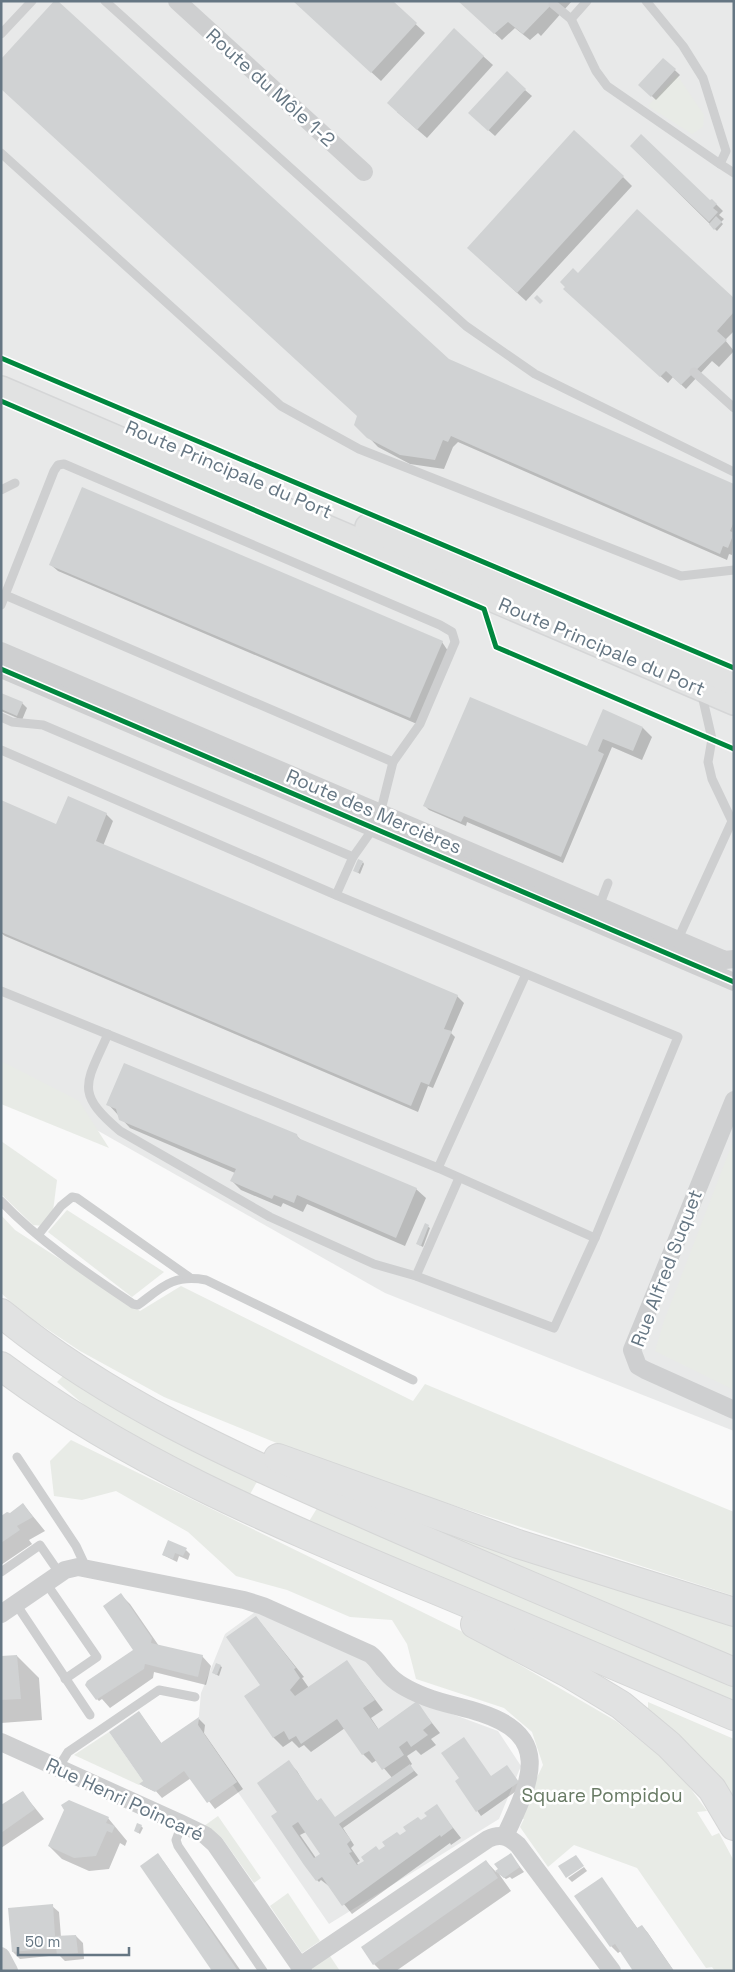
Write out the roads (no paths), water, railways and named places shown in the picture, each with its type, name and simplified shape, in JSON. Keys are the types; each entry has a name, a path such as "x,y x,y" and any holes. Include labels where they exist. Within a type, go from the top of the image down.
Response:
{"highway":[{"path":"1,1313 36,1342 98,1384 166,1422 237,1458 470,1560 734,1672"},
{"path":"1,1366 96,1430 161,1467 333,1547 734,1716"},
{"path":"166,1422 197,1427 518,1544 734,1612"},
{"path":"416,1582 432,1602 568,1673 621,1706 669,1745 712,1789 734,1826"}],"main road":[{"name":"Route Principale du Port","path":"1,371 734,682"},
{"name":"Route Principale du Port","path":"1,389 734,702"}],"street":[{"name":"Route du Môle 1-2","path":"177,1 364,172"},
{"name":"Route des Mercières","path":"1,651 377,820 596,914 734,982"},
{"name":"Route des Mercières","path":"1,669 377,820"},
{"name":"Route des Mercières","path":"596,914 678,939 725,960 734,960"},
{"name":"Rue Alfred Suquet","path":"734,1100 632,1350 638,1366 734,1410"},
{"path":"8,1609 71,1568 82,1567 263,1606 370,1654 379,1660 386,1672 404,1686 425,1696 488,1716 516,1732 524,1742 530,1759 530,1771 520,1803 505,1836"},
{"name":"Rue Henri Poincaré","path":"1,1742 205,1835 215,1844 302,1969"},
{"path":"302,1969 488,1838 500,1835 505,1836 518,1845 612,1971"},
{"path":"1,1956 9,1971"}],"lane":[{"path":"1,34 32,1"},
{"path":"104,1 466,326 535,374 734,472"},
{"path":"571,19 587,1"},
{"path":"646,1 683,46 703,78 726,151 720,164"},
{"path":"552,4 571,19 596,71 607,86 734,172"},
{"path":"1,153 281,406 359,449 681,576 734,570"},
{"path":"694,372 734,408"},
{"path":"336,895 353,857 377,820 393,762 420,724 456,642 452,632 440,625 64,464 58,466 54,471 3,600 393,762"},
{"path":"1,490 15,483"},
{"path":"678,939 732,822 712,779 708,762 712,739 701,688"},
{"path":"1,717 12,722 43,725 353,857"},
{"path":"1,750 336,895 678,1037 595,1238 554,1328 416,1276 374,1264 270,1217 120,1131 98,1112 89,1097 88,1078 108,1034"},
{"path":"596,914 608,883"},
{"path":"438,1168 526,974"},
{"path":"1,991 438,1168 595,1238"},
{"path":"416,1276 459,1178"},
{"path":"38,1235 61,1206 72,1197 77,1198 189,1277"},
{"path":"1,1201 17,1218 72,1262 134,1304 138,1305 172,1280 189,1277 206,1280 413,1380"},
{"path":"17,1457 76,1546 83,1561 82,1567"},
{"path":"1,1572 40,1546 53,1579 97,1657 65,1678"},
{"path":"8,1609 65,1678 90,1715"},
{"path":"58,1768 68,1752 159,1690 195,1697"},
{"path":"182,1824 176,1840 178,1846 263,1971"}],"park label":[{"name":"Square Pompidou","path":"602,1795"}]}
